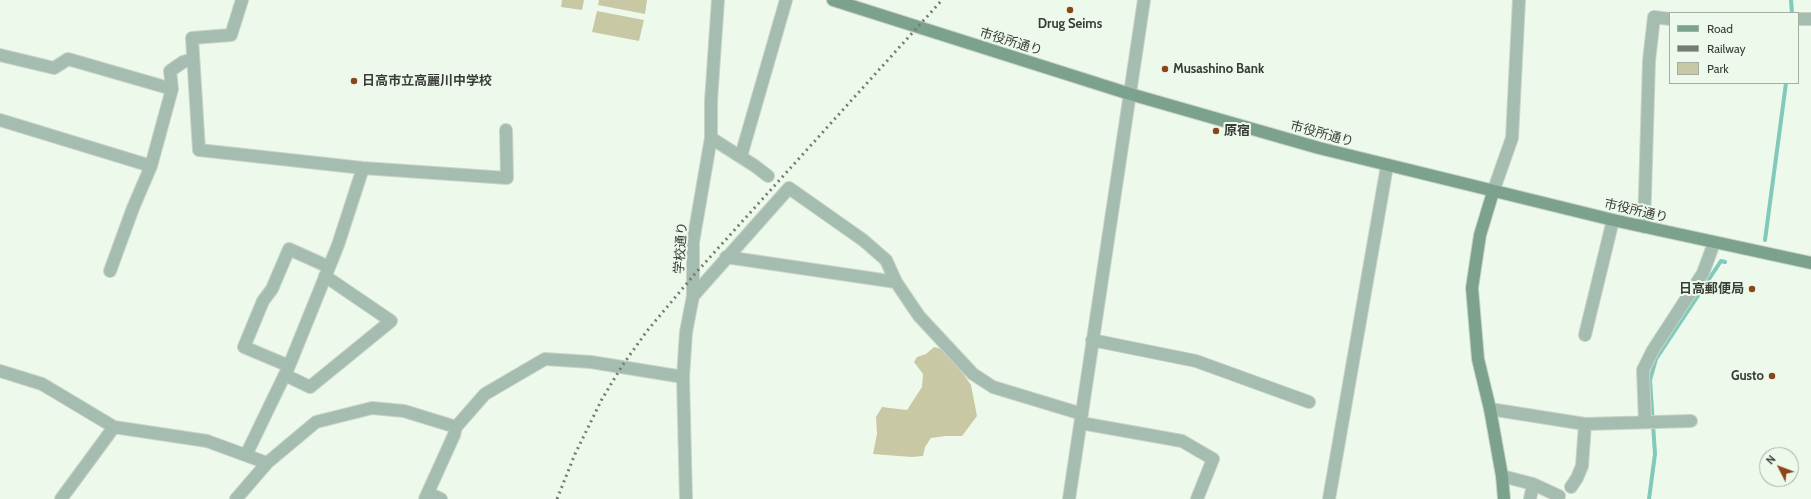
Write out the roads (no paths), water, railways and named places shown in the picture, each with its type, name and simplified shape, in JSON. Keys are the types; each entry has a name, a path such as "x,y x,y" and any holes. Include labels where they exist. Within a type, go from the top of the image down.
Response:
{"street":[{"path":"242,0 231,35 192,38 199,150 363,168 507,178 506,130"},
{"name":"学校通り","path":"686,499 683,377 686,332 693,296 693,242 711,138 711,101 718,0"},
{"path":"741,156 786,0"},
{"name":"市役所通り","path":"833,0 1130,94 1319,148 1493,192 1714,243 1811,263"},
{"path":"1069,499 1144,0"},
{"path":"1504,499 1502,476 1490,409 1478,359 1472,288 1480,234 1512,138 1519,0"},
{"path":"1644,227 1649,61 1654,17 1669,19"},
{"path":"1799,19 1811,19"},
{"path":"0,55 54,68 68,59 172,88"},
{"path":"110,271 133,208 151,166 172,88 170,70 193,58"},
{"path":"0,120 151,166"},
{"path":"711,138 741,156 768,176"},
{"path":"1330,499 1386,166"},
{"path":"246,455 287,371 338,245 363,168"},
{"path":"693,296 726,257 789,188 863,240 886,260 896,282 918,316 973,374 993,387 1081,418 1182,441 1213,459 1197,499"},
{"path":"1585,335 1613,220"},
{"path":"1645,422 1643,370 1652,350 1703,273 1714,243"},
{"path":"289,249 327,272 391,321 310,387 287,371 244,347 263,301 272,289 289,249"},
{"path":"726,257 896,282"},
{"path":"1092,340 1196,361 1309,402"},
{"path":"441,499 426,496 456,427 485,394 545,359 591,362 683,377"},
{"path":"0,370 42,384 114,427 207,441 267,463"},
{"path":"236,499 267,463 316,422 372,408 404,411 456,427"},
{"path":"1490,409 1585,424 1691,421"},
{"path":"1571,487 1582,466 1585,424"},
{"path":"61,499 114,427"},
{"path":"1502,476 1533,484 1559,496"},
{"path":"1530,499 1533,484"}],"waterway":[{"path":"1791,0 1792,12"},
{"path":"1765,240 1786,84"},
{"path":"1649,499 1655,454 1650,380 1656,359 1721,261 1725,262"}],"railway":[{"path":"557,499 575,454 602,399 622,366 647,331 693,276 942,0"}],"place":[{"name":"Drug Seims","path":"1070,10"},
{"name":"Musashino Bank","path":"1165,69"},
{"name":"日高市立高麗川中学校","path":"354,81"},
{"name":"原宿","path":"1216,131"},
{"name":"日高郵便局","path":"1752,289"},
{"name":"Gusto","path":"1772,376"}]}
